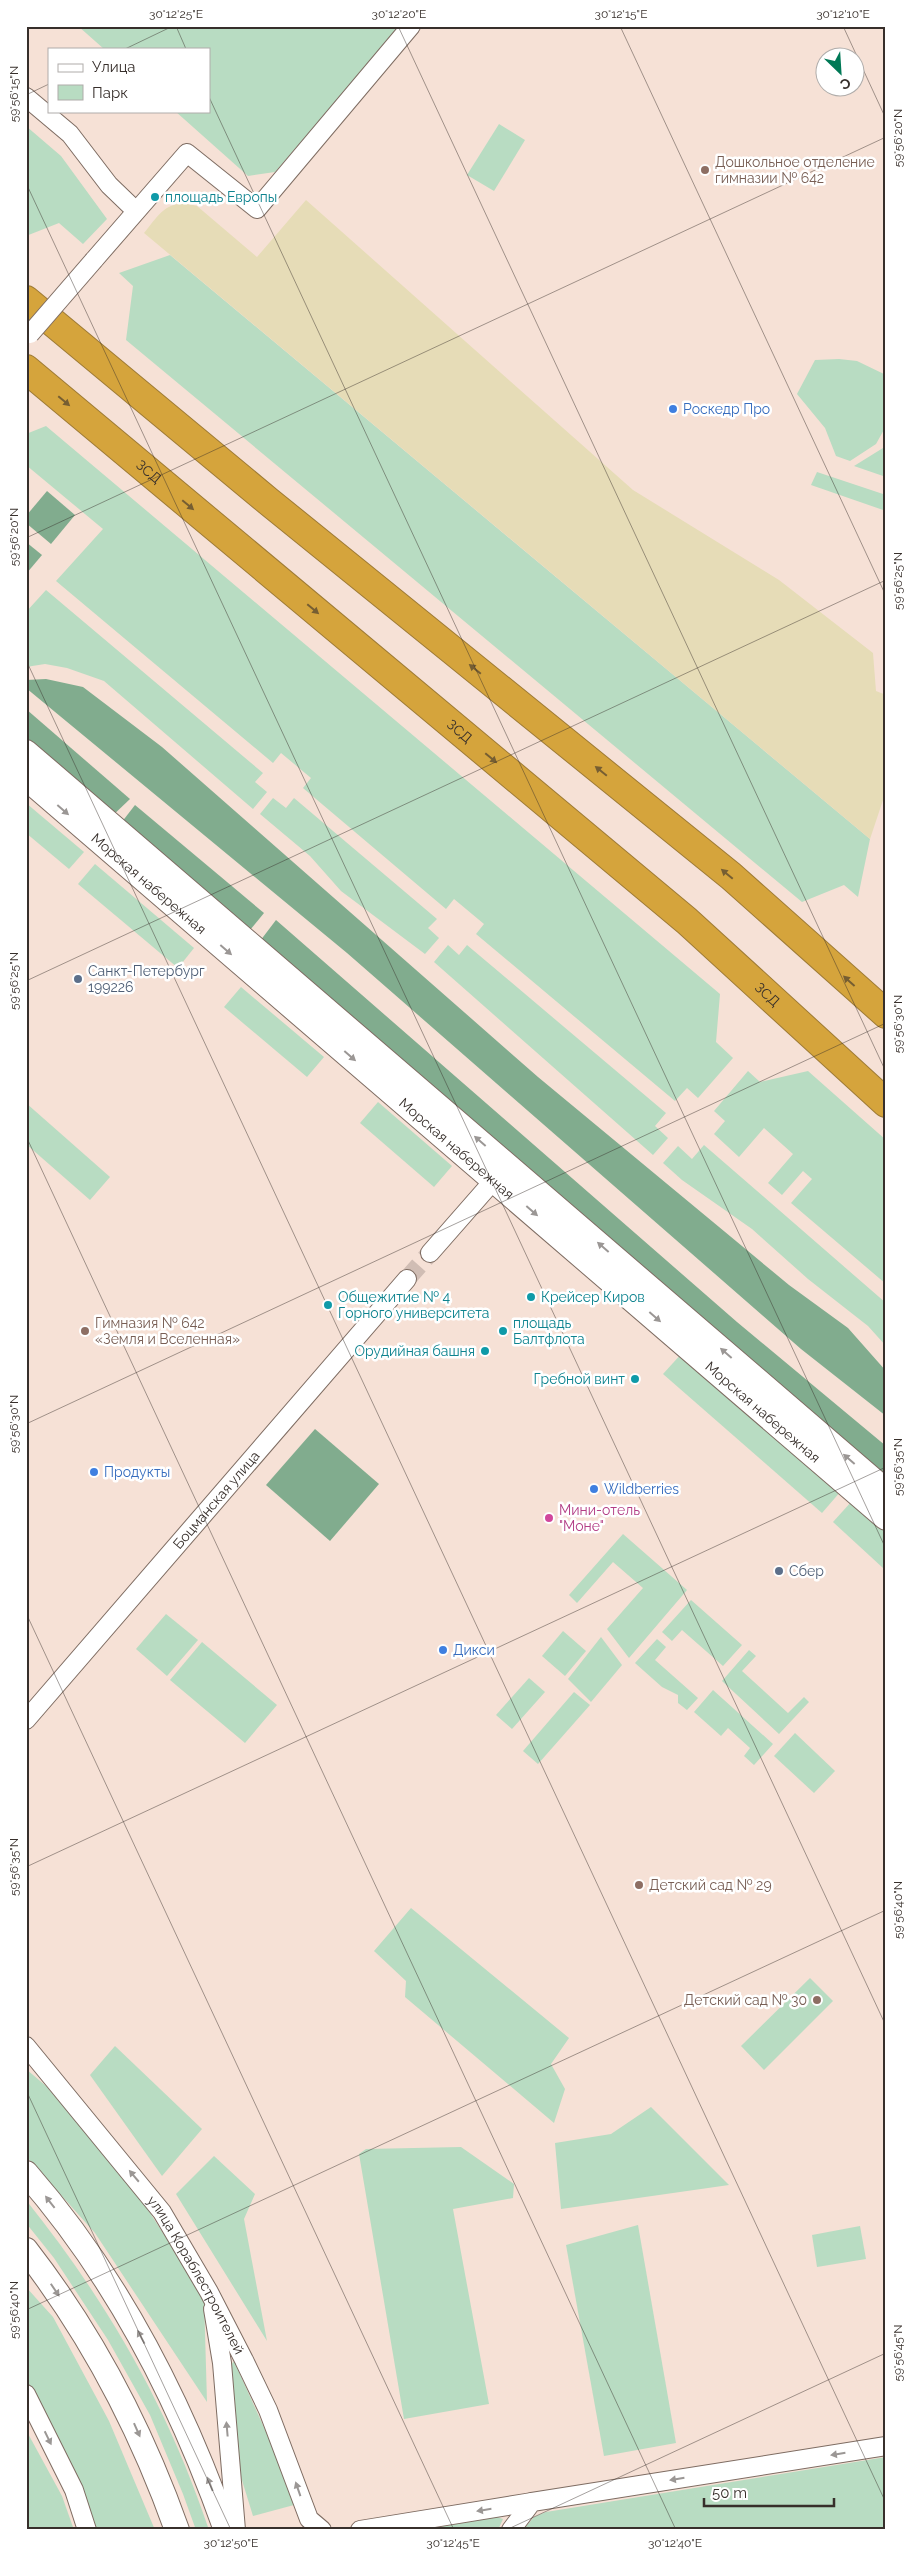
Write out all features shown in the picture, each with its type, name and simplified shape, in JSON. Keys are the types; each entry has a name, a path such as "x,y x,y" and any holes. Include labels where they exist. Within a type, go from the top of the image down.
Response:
{"highway":[{"path":"26,300 260,495 731,876 886,1014"},
{"name":"ЗСД","path":"26,369 687,921 886,1103"}],"street":[{"path":"28,336 187,153 257,209 411,26"},
{"path":"26,97 70,134 109,185 136,212"},
{"name":"Морская набережная","path":"26,752 501,1172 886,1518"},
{"name":"Морская набережная","path":"26,778 886,1491"},
{"path":"430,1253 501,1172"},
{"name":"Боцманская улица","path":"26,1720 407,1279"},
{"name":"улица Кораблестроителей","path":"26,2046 155,2200 210,2292 268,2410 309,2519 322,2530"},
{"path":"26,2173 81,2241 134,2323 175,2403 209,2480 226,2530"},
{"path":"26,2250 96,2351 135,2424 177,2530"},
{"path":"210,2292 222,2363 236,2530"},
{"path":"26,2394 74,2490 87,2530"},
{"path":"360,2530 886,2446"},
{"path":"511,2530 532,2502"}],"green space":[{"name":"площадь Европы","path":"78,26 402,26 275,172 248,176 176,112 210,112 210,48 103,48"},
{"path":"499,124 525,140 494,191 467,175"},
{"path":"26,126 61,156 107,219 83,244 59,223 26,236"},
{"path":"170,255 870,839 858,897 844,885 802,902 126,340 133,286 119,273"},
{"path":"839,359 857,361 886,375 886,426 876,444 850,461 836,456 825,428 797,394 815,360"},
{"path":"46,426 720,994 716,1042 733,1058 698,1098 687,1088 675,1101 476,934 484,924 454,899 446,909 303,788 311,778 281,753 273,763 56,581 103,529 26,465 26,434"},
{"path":"886,443 886,477 854,466 883,448"},
{"path":"817,472 886,495 886,511 811,485"},
{"path":"47,491 75,515 51,544 26,523 26,516"},
{"path":"26,542 42,555 26,574"},
{"path":"46,590 263,773 255,782 267,792 253,809 104,681 67,668 45,664 26,667 26,612"},
{"path":"46,679 83,687 162,747 538,1077 789,1285 848,1328 886,1371 886,1416 801,1349 347,953 26,688 26,680"},
{"path":"26,709 130,799 109,819 26,747"},
{"path":"273,798 286,808 294,798 437,919 428,928 439,938 425,954 341,891 310,856 260,814"},
{"path":"26,803 84,852 69,869 26,833"},
{"path":"135,805 264,913 246,935 118,827"},
{"path":"95,864 194,948 178,968 78,884"},
{"path":"276,920 737,1322 886,1446 886,1484 257,945"},
{"path":"448,945 459,955 467,945 666,1113 655,1126 668,1138 653,1155 434,962"},
{"path":"241,987 324,1057 307,1077 224,1007"},
{"path":"748,1071 760,1082 808,1071 886,1140 886,1284 791,1203 812,1179 803,1171 782,1195 768,1183 793,1154 764,1128 739,1157 714,1134 725,1121 714,1111"},
{"path":"378,1102 452,1166 434,1187 360,1123"},
{"path":"26,1103 110,1177 90,1200 26,1144"},
{"path":"704,1145 886,1303 886,1346 868,1326 808,1279 752,1229 682,1180 663,1163 678,1146 692,1159"},
{"path":"683,1352 841,1491 822,1513 663,1374"},
{"path":"315,1429 379,1484 330,1541 266,1485"},
{"path":"852,1501 886,1533 886,1565 883,1568 833,1522"},
{"path":"623,1534 687,1590 629,1658 607,1629 643,1588 613,1562 577,1603 569,1595"},
{"path":"691,1600 742,1645 723,1666 682,1630 672,1641 662,1632"},
{"path":"166,1614 198,1640 167,1676 136,1649"},
{"path":"563,1631 586,1651 565,1676 542,1656"},
{"path":"601,1637 622,1665 591,1702 568,1679"},
{"path":"657,1639 666,1647 655,1660 698,1698 687,1710 678,1703 678,1695 662,1687 635,1663"},
{"path":"202,1642 277,1705 245,1743 170,1680"},
{"path":"749,1650 756,1656 742,1671 788,1713 804,1697 809,1702 779,1734 722,1681"},
{"path":"529,1678 545,1692 512,1729 496,1715"},
{"path":"713,1690 773,1744 754,1765 744,1756 750,1748 728,1728 721,1736 694,1712"},
{"path":"574,1692 590,1705 538,1764 523,1751"},
{"path":"795,1733 835,1771 814,1793 774,1756"},
{"path":"411,1908 569,2038 551,2064 565,2089 554,2123 405,1997 406,1981 374,1951"},
{"path":"810,1978 833,2001 764,2070 741,2046"},
{"path":"115,2046 202,2129 162,2176 90,2075"},
{"path":"26,2069 46,2086 136,2191 204,2297 207,2402 95,2233 26,2156"},
{"path":"651,2107 729,2185 561,2209 555,2143 611,2134"},
{"path":"461,2147 514,2184 513,2198 453,2209 489,2404 404,2419 359,2154 366,2149"},
{"path":"214,2156 255,2194 244,2219 267,2341 176,2194"},
{"path":"26,2200 83,2277 132,2357 174,2440 209,2530 196,2530 150,2415 108,2340 54,2258 26,2223"},
{"path":"638,2225 676,2443 604,2456 566,2245"},
{"path":"860,2226 866,2259 817,2267 812,2235"},
{"path":"26,2287 53,2317 109,2421 155,2530 96,2530 56,2435 26,2381"},
{"path":"234,2361 285,2474 294,2505 253,2516 237,2464 231,2365"},
{"path":"26,2430 62,2496 74,2530 26,2530"},
{"path":"886,2457 886,2530 523,2530 534,2517 546,2512"},
{"path":"497,2517 503,2519 498,2530 421,2530"}],"sand":[{"path":"306,200 633,490 779,580 873,653 876,691 886,695 886,791 870,839 144,233 161,213 172,205 187,204 197,206 257,257"}],"tunnel":[{"path":"407,1279 430,1253"}],"place":[{"name":"Дошкольное отделение гимназии № 642","path":"705,170"},
{"name":"площадь Европы","path":"155,197"},
{"name":"Роскедр Про","path":"673,409"},
{"name":"Санкт-Петербург 199226","path":"78,979"},
{"name":"Крейсер Киров","path":"531,1297"},
{"name":"Общежитие № 4 Горного университета","path":"328,1305"},
{"name":"Гимназия № 642 «Земля и Вселенная»","path":"85,1331"},
{"name":"площадь Балтфлота","path":"503,1331"},
{"name":"Орудийная башня","path":"485,1351"},
{"name":"Гребной винт","path":"635,1379"},
{"name":"Продукты","path":"94,1472"},
{"name":"Wildberries","path":"594,1489"},
{"name":"Мини-отель \"Моне\"","path":"549,1518"},
{"name":"Сбер","path":"779,1571"},
{"name":"Дикси","path":"443,1650"},
{"name":"Детский сад № 29","path":"639,1885"},
{"name":"Детский сад № 30","path":"817,2000"}]}
